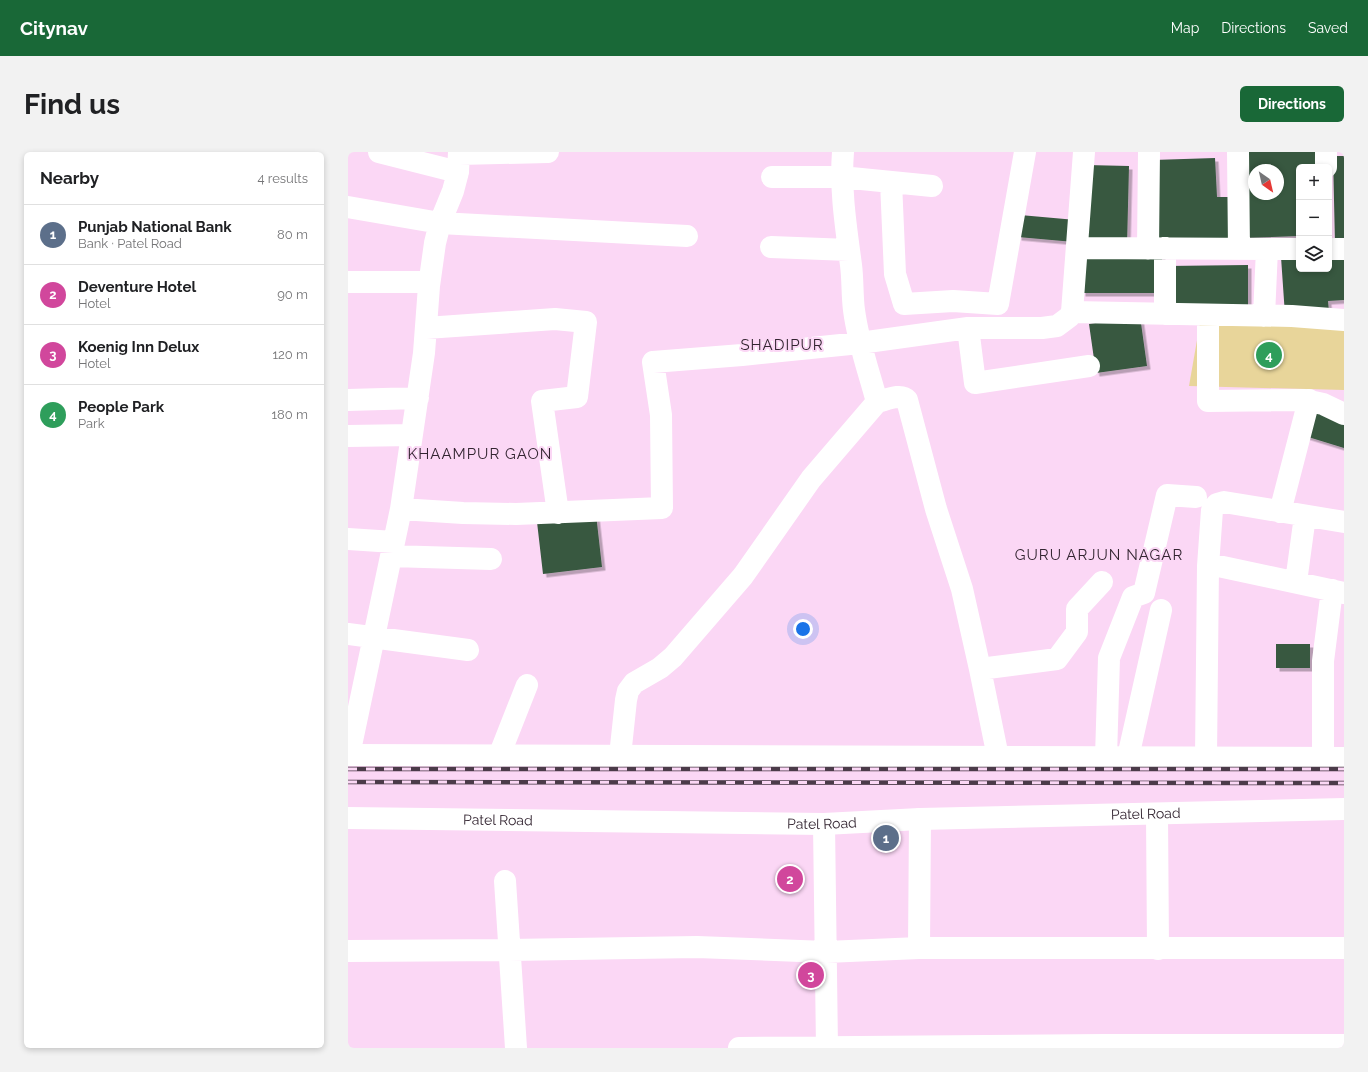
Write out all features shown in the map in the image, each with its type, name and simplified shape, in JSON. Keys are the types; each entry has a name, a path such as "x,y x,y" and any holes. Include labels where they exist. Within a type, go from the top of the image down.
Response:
{"street":[{"path":"379,152 459,159 548,152"},
{"path":"843,152 841,177 854,310 860,343 877,402"},
{"path":"891,182 895,274 904,304 953,301 998,304 1024,152"},
{"path":"401,509 463,514 516,514 662,508 661,415 653,362 860,343 968,328 1042,328 1057,326 1069,317 1072,312 1084,152"},
{"path":"1149,152 1156,248 1165,314"},
{"path":"1238,152 1239,249"},
{"path":"1326,152 1326,164"},
{"path":"459,159 453,191 440,223 435,243 429,282 424,353 401,509 374,637 355,687 348,755 1344,758"},
{"path":"772,177 841,177 932,186"},
{"path":"348,206 440,223 687,236"},
{"path":"771,247 849,250"},
{"path":"1077,248 1296,249"},
{"path":"1264,316 1267,249"},
{"path":"1332,249 1344,249"},
{"path":"348,282 429,282"},
{"path":"1072,312 1292,316 1344,320"},
{"path":"1208,315 1208,401 1309,400 1323,404 1344,414"},
{"path":"426,328 555,319 586,322 577,397 542,402 558,512"},
{"path":"968,328 975,383 1089,366"},
{"path":"620,756 626,700 628,691 634,683 660,668 673,657 743,576 811,479 877,402 900,396 905,397 907,400 936,509 962,589 998,757"},
{"path":"348,400 418,398"},
{"path":"1280,512 1309,400"},
{"path":"348,436 412,435"},
{"path":"1106,757 1109,658 1133,596 1144,593 1167,495 1196,497"},
{"path":"1206,757 1209,564 1212,510 1218,504 1224,502 1344,522"},
{"path":"1296,582 1305,516"},
{"path":"348,539 392,549 491,559"},
{"path":"1209,564 1338,591 1323,661 1323,758"},
{"path":"980,669 1057,659 1077,632 1077,609 1102,582"},
{"path":"1128,757 1161,610"},
{"path":"348,634 468,650"},
{"path":"499,756 527,686"},
{"name":"Patel Road","path":"348,818 824,824 920,819 1344,809"},
{"path":"1157,814 1158,948"},
{"path":"919,948 920,819"},
{"path":"824,824 827,1048"},
{"path":"505,881 516,1048"},
{"path":"348,951 697,947 826,952 919,948 1344,948"},
{"path":"739,1048 1344,1045"}],"shaded area":[{"path":"1344,319 1344,390 1189,386 1200,323"}],"building":[{"path":"1247,152 1320,152 1320,164 1296,164 1296,236 1244,238"},
{"path":"1333,156 1344,156 1344,243 1335,244"},
{"path":"1215,158 1217,197 1228,197 1229,240 1156,243 1153,160"},
{"path":"1086,165 1129,166 1127,245 1084,244"},
{"path":"1020,215 1076,220 1074,242 1018,237"},
{"path":"1344,253 1344,300 1328,301 1329,312 1285,315 1281,257 1296,256 1296,272 1332,272 1332,254"},
{"path":"1082,254 1162,254 1162,293 1082,293"},
{"path":"1248,265 1248,310 1167,310 1167,266"},
{"path":"1140,316 1147,366 1096,373 1089,324"},
{"path":"1313,412 1344,421 1344,448 1305,436"},
{"path":"596,514 602,567 543,574 537,522"},
{"path":"1276,644 1310,644 1310,668 1276,668"}],"railway":[{"path":"348,769 1344,769"},
{"path":"348,782 1344,783"}],"place":[{"name":"People Park","path":"1269,355"},
{"name":"Punjab National Bank","path":"886,838"},
{"name":"Deventure Hotel","path":"790,879"},
{"name":"Koenig Inn Delux","path":"811,975"}],"district":[{"name":"SHADIPUR","path":"782,345"},
{"name":"KHAAMPUR GAON","path":"480,454"},
{"name":"GURU ARJUN NAGAR","path":"1099,555"}]}
